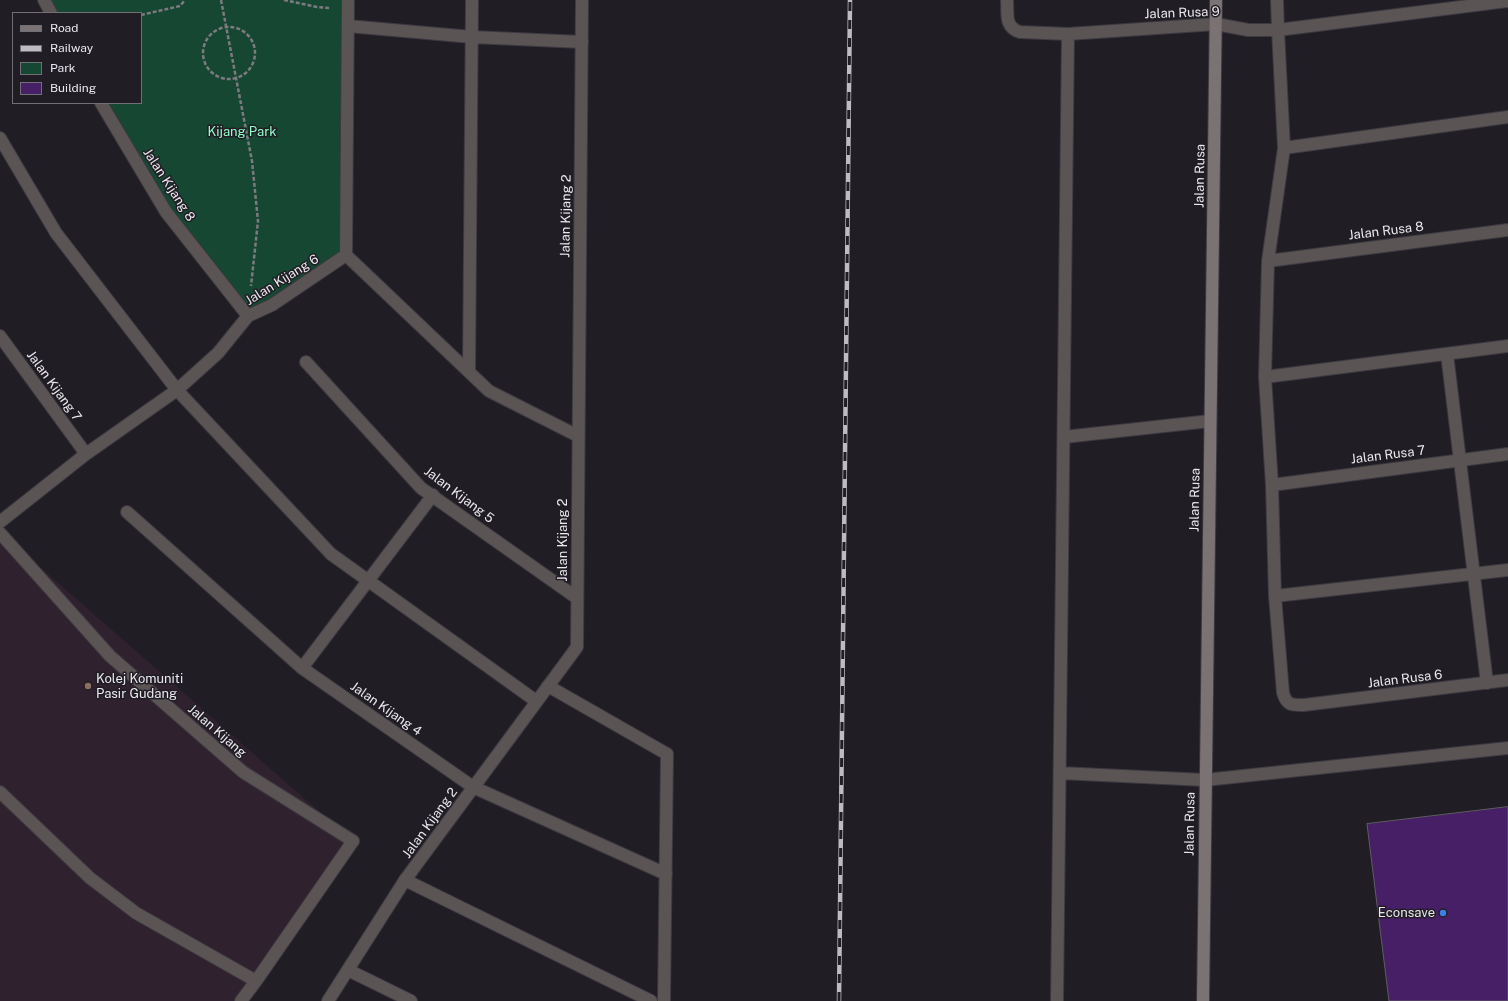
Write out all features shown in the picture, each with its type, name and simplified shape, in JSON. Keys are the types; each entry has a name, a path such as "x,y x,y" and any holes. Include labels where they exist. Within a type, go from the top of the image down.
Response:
{"street":[{"path":"44,0 50,12"},
{"path":"469,371 472,0"},
{"name":"Jalan Kijang 2","path":"328,1001 405,880 577,647 582,0"},
{"name":"Jalan Rusa 9","path":"1007,0 1009,25 1013,30 1020,32 1068,34 1216,24 1248,30 1278,30 1508,1"},
{"name":"Jalan Rusa","path":"1202,1001 1216,0"},
{"path":"1277,0 1284,148 1268,261 1265,376 1272,485 1275,596 1508,570"},
{"path":"348,5 346,256 489,391 578,436"},
{"path":"348,26 472,37 582,42"},
{"path":"1057,1001 1068,34"},
{"name":"Jalan Kijang 8","path":"102,104 166,212 248,316"},
{"path":"1284,148 1508,117"},
{"path":"0,138 56,233 176,390 331,554 536,702"},
{"name":"Jalan Rusa 8","path":"1268,261 1508,230"},
{"name":"Jalan Kijang 6","path":"0,522 86,454 176,390 218,353 248,316 272,305 346,256"},
{"name":"Jalan Kijang 7","path":"0,336 86,454"},
{"path":"1265,376 1508,346"},
{"path":"1447,354 1487,683"},
{"name":"Jalan Kijang 5","path":"306,362 421,488 577,598"},
{"path":"1064,437 1210,421"},
{"name":"Jalan Rusa 7","path":"1272,485 1508,454"},
{"path":"302,668 433,495"},
{"name":"Jalan Kijang 4","path":"127,512 302,668 473,787 666,874"},
{"name":"Jalan Kijang","path":"0,533 110,656 243,772 353,841 256,981"},
{"name":"Jalan Rusa 6","path":"1275,596 1283,693 1285,700 1290,704 1304,705 1508,680"},
{"path":"548,686 667,754 664,1001"},
{"path":"1060,773 1205,780 1508,748"},
{"path":"0,792 90,878 136,913 256,981 241,1001"},
{"path":"405,880 652,1001"},
{"path":"348,970 411,1001"}],"path":[{"path":"142,15 180,6 185,0"},
{"path":"221,0 252,161 258,220 248,316"},
{"path":"284,0 317,7 348,5"},
{"path":"226,27 243,31 249,36 254,44 256,53 255,61 250,69 237,79 228,80 220,78 212,73 207,67 204,58 203,50 208,38 218,30 226,27"}],"shaded area":[{"name":"Kolej Komuniti Pasir Gudang","path":"0,532 353,841 241,1001 0,1001"}],"green space":[{"name":"Kijang Park","path":"44,0 348,0 346,255 248,316 166,212 102,104 142,104 142,12 50,12"}],"building":[{"name":"Econsave","path":"1508,807 1508,1001 1389,1001 1367,824"}],"railway":[{"path":"839,1001 850,0"}],"place":[{"name":"Kolej Komuniti Pasir Gudang","path":"88,686"},
{"name":"Econsave","path":"1443,913"}]}
